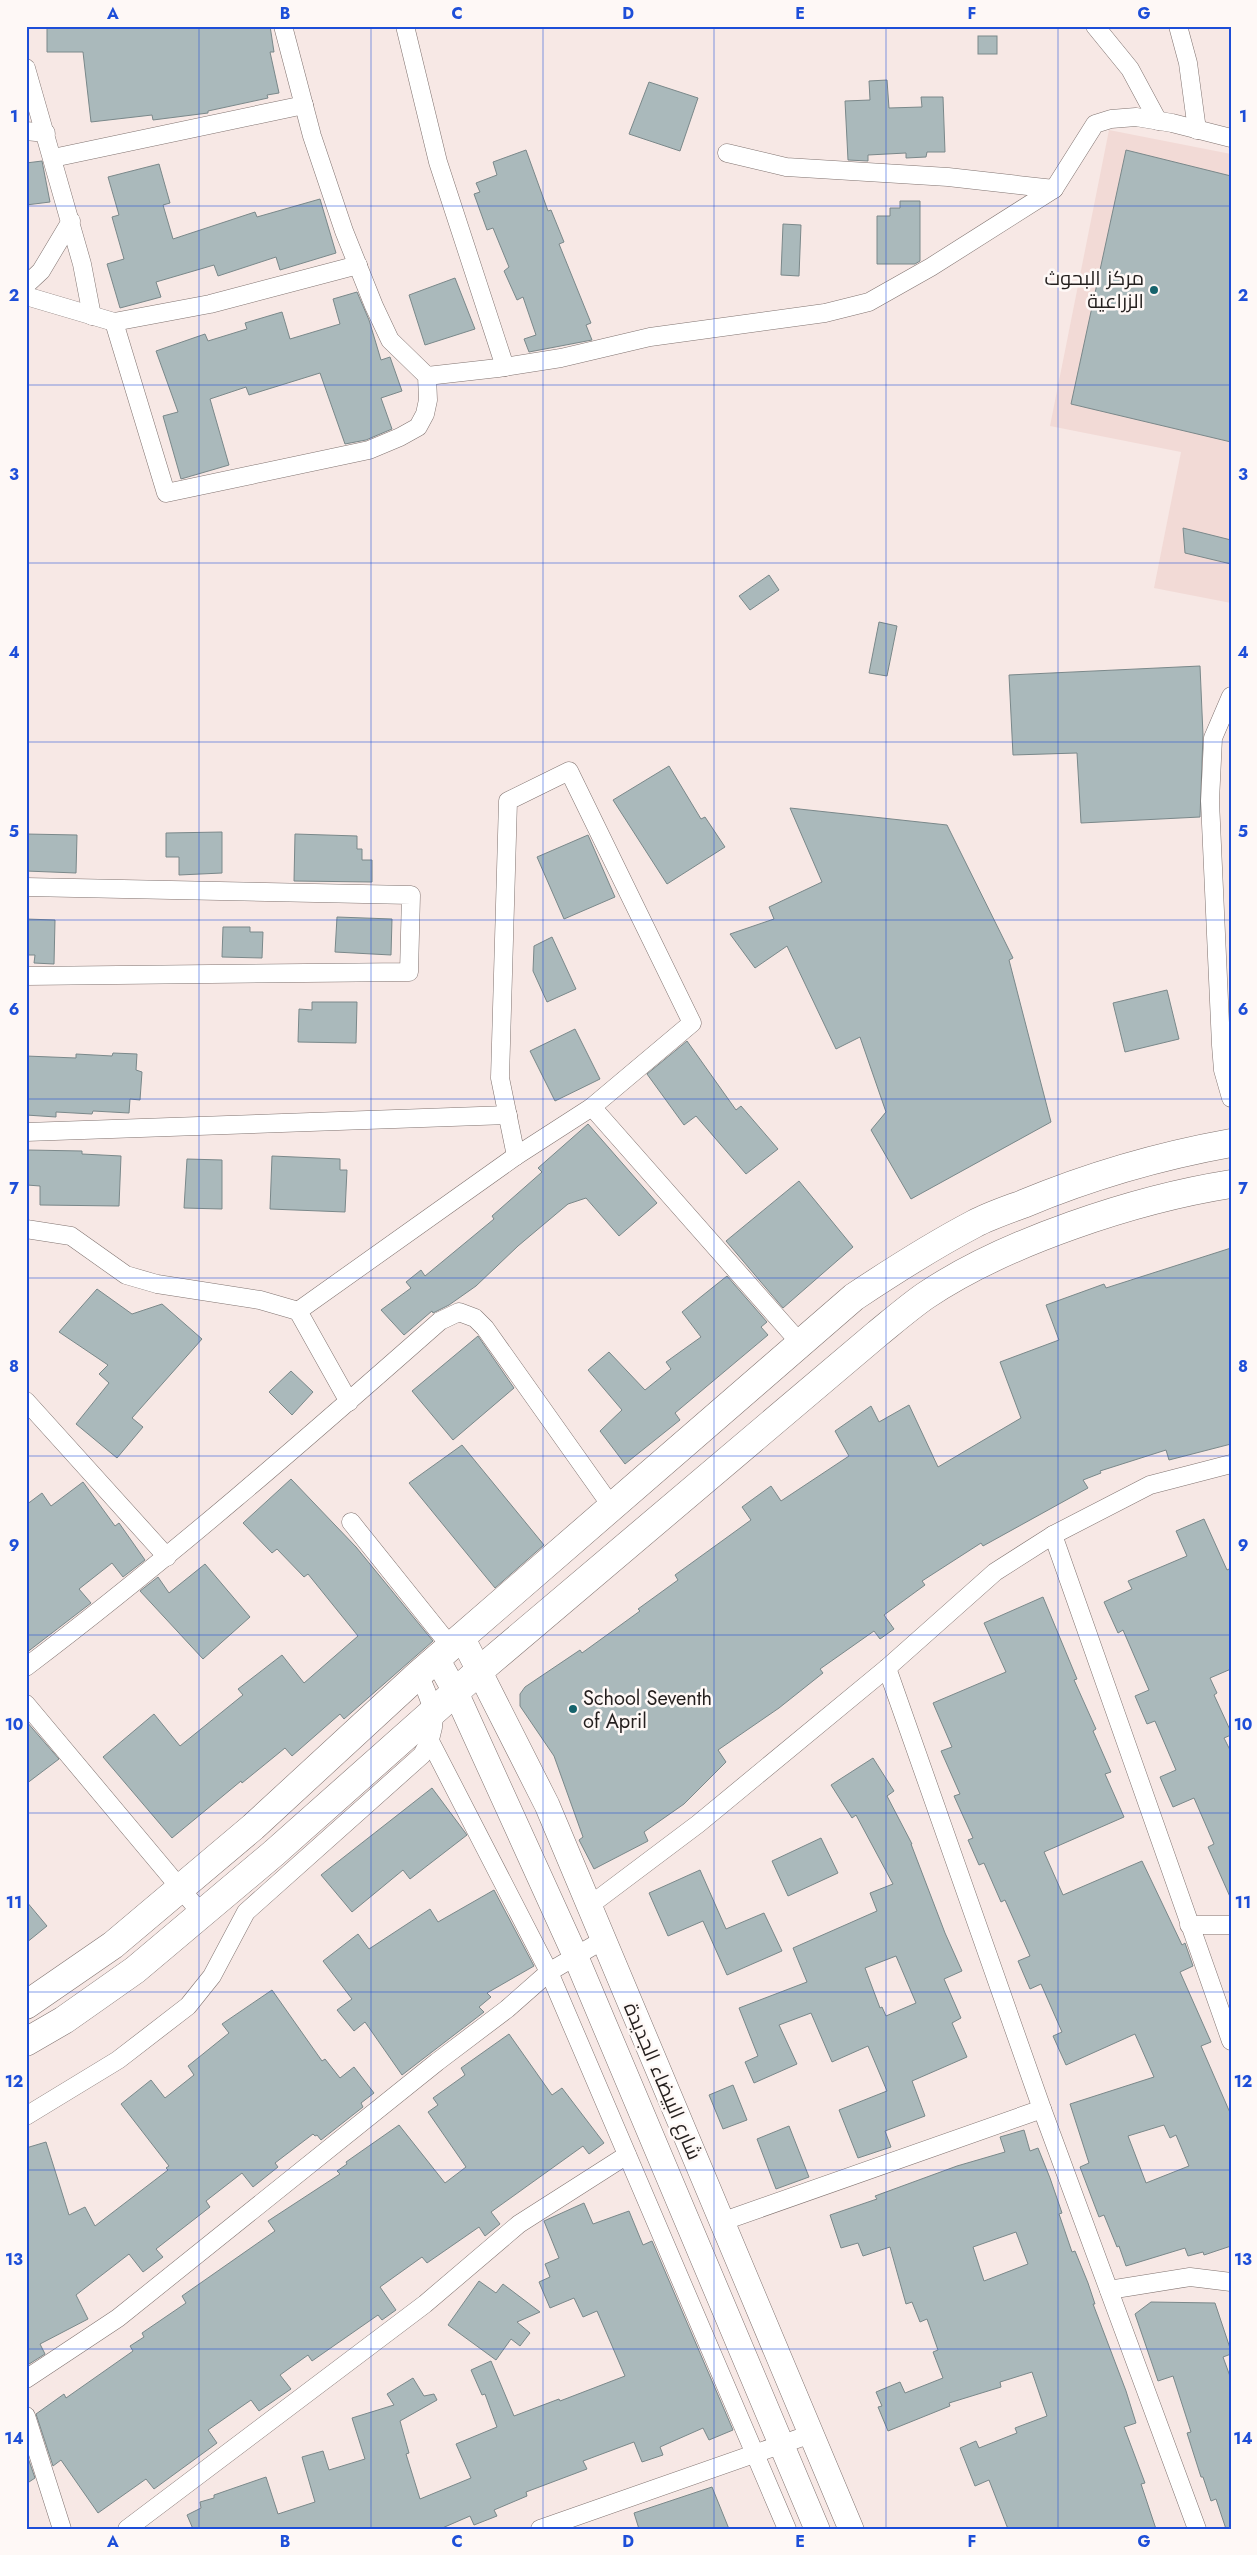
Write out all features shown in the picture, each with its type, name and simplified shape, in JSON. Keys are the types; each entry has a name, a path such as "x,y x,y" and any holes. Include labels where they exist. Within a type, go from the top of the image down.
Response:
{"main road":[{"path":"26,2005 114,1945 253,1827 443,1655 854,1298 914,1258 976,1223 1110,1172 1179,1153 1231,1143"},
{"path":"26,2042 64,2020 135,1970 274,1852 479,1671 877,1334 925,1296 980,1264 1043,1238 1154,1201 1231,1184"}],"street":[{"path":"114,322 166,493 369,450 400,437 418,426 425,414 428,400 427,376 390,340 358,265 338,212 304,105 283,26"},
{"path":"405,26 438,162 505,367"},
{"path":"1095,26 1130,69 1158,121"},
{"path":"1178,26 1188,63 1197,130"},
{"path":"26,68 71,221 92,316"},
{"path":"53,158 304,105"},
{"path":"427,376 561,358 650,336 825,313 869,302 931,267 1054,189 1095,124 1111,119 1136,117 1231,138"},
{"path":"26,131 46,132"},
{"path":"727,153 786,167 948,177 1054,189"},
{"path":"26,286 41,271 71,221"},
{"path":"26,296 114,322 210,304 358,265"},
{"path":"1231,696 1213,738 1210,801 1221,1045 1224,1070 1231,1098"},
{"path":"298,1311 516,1156 592,1107 692,1023 569,771 508,802 500,1078 516,1156"},
{"path":"26,887 410,895 409,972 26,976"},
{"path":"592,1107 801,1344"},
{"path":"26,1132 508,1115"},
{"path":"26,1229 71,1236 126,1275 157,1284 260,1300 298,1311 349,1402"},
{"path":"26,1668 166,1557 276,1466 440,1321 459,1312 475,1318 612,1507"},
{"path":"26,1401 166,1557"},
{"path":"588,1906 698,1824 887,1668 995,1572 1053,1535 1150,1485 1231,1464"},
{"path":"26,2116 118,2060 188,2006 212,1976 246,1912 411,1765 422,1754 430,1741 434,1727 434,1712 443,1655 350,1522"},
{"path":"1053,1535 1231,2041"},
{"name":"شارع البيضاء الجديدة","path":"443,1655 479,1671 547,1805 851,2529"},
{"name":"شارع البيضاء الجديدة","path":"443,1655 456,1693 574,1955 817,2529"},
{"path":"887,1668 1042,2109 1197,2529"},
{"path":"26,1704 182,1887 201,1913"},
{"path":"430,1741 549,1972 787,2529"},
{"path":"1189,1925 1231,1926"},
{"path":"26,2379 118,2318 429,2068 507,2008 549,1972 574,1955 603,1940"},
{"path":"721,2222 1042,2109"},
{"path":"126,2529 424,2304 519,2224 627,2155"},
{"path":"1109,2290 1190,2277 1231,2282"},
{"path":"26,2416 62,2529"},
{"path":"540,2529 811,2434"}],"shaded area":[{"name":"مركز البحوث الزراعية","path":"1109,130 1231,154 1231,603 1154,588 1181,452 1050,426"}],"building":[{"path":"47,26 270,26 274,52 270,52 279,93 267,95 268,98 208,111 208,113 153,120 152,115 91,122 83,52 47,52"},
{"path":"978,36 997,36 997,54 978,54"},
{"path":"887,80 889,108 922,107 921,97 943,97 945,152 927,152 926,157 906,158 906,153 868,155 868,161 848,160 845,101 870,100 869,81"},
{"path":"649,82 698,98 680,151 629,134"},
{"path":"526,150 548,211 551,210 564,242 559,244 591,323 586,325 592,340 529,352 524,339 536,335 523,297 517,300 504,271 509,267 493,228 487,230 474,194 480,192 476,183 497,175 493,162"},
{"name":"مركز البحوث الزراعية","path":"1126,150 1231,176 1231,442 1071,404"},
{"path":"42,161 50,202 26,205 26,163"},
{"path":"159,164 170,203 163,205 173,239 255,212 257,217 320,199 336,253 280,270 276,257 218,276 214,265 156,282 161,297 120,308 107,264 124,259 112,217 119,215 108,177"},
{"path":"900,201 920,201 920,261 915,264 877,264 877,216 890,216 890,208 900,208"},
{"path":"783,224 801,225 799,276 781,275"},
{"path":"455,278 475,329 425,345 409,295"},
{"path":"357,292 369,320 381,360 390,357 402,391 381,398 392,429 366,440 345,444 320,373 249,395 246,387 210,399 229,465 181,479 163,416 178,412 156,351 205,334 208,341 247,329 245,323 282,312 290,339 340,324 333,299"},
{"path":"1183,528 1231,540 1231,564 1185,553"},
{"path":"769,575 779,590 750,610 739,596"},
{"path":"879,622 897,626 887,676 869,673"},
{"path":"1200,666 1203,735 1200,817 1081,823 1077,753 1013,755 1009,675"},
{"path":"669,766 701,819 705,817 725,847 667,884 613,800"},
{"path":"790,808 947,825 1013,958 1009,960 1051,1122 911,1199 871,1130 886,1112 860,1037 836,1049 787,946 755,968 730,934 774,919 769,907 822,882"},
{"path":"222,832 222,873 179,875 179,857 166,857 166,833"},
{"path":"26,834 77,835 76,873 26,871"},
{"path":"295,834 357,836 357,849 362,849 362,860 372,860 372,882 294,881"},
{"path":"588,835 615,897 564,919 537,857"},
{"path":"337,917 392,919 391,955 335,952"},
{"path":"26,919 55,920 54,964 34,963 35,955 26,955"},
{"path":"223,927 250,927 250,932 263,932 262,958 222,957"},
{"path":"552,937 576,989 547,1002 533,971 534,946"},
{"path":"1167,990 1179,1039 1125,1052 1113,1003"},
{"path":"312,1002 357,1002 356,1043 298,1042 299,1009 312,1010"},
{"path":"575,1029 600,1079 555,1101 530,1051"},
{"path":"687,1041 736,1110 741,1106 778,1149 746,1174 696,1116 684,1125 647,1074"},
{"path":"113,1053 137,1054 136,1070 142,1072 140,1100 130,1099 129,1113 93,1111 92,1114 56,1112 56,1117 26,1115 26,1056 76,1058 76,1054 112,1056"},
{"path":"588,1124 657,1203 619,1236 586,1198 568,1204 518,1246 476,1286 449,1305 433,1313 432,1311 404,1335 381,1310 411,1288 406,1282 421,1270 425,1276 494,1219 492,1216 542,1172 538,1168"},
{"path":"28,1150 82,1151 82,1154 121,1156 119,1206 40,1205 40,1186 27,1185"},
{"path":"272,1156 340,1159 340,1170 347,1170 345,1212 270,1209"},
{"path":"187,1159 222,1160 222,1209 184,1208"},
{"path":"799,1181 853,1247 783,1308 726,1241"},
{"path":"1231,1248 1231,1444 1169,1460 1166,1450 1100,1471 1101,1473 1083,1480 1088,1488 983,1546 981,1543 922,1581 925,1585 884,1615 894,1629 880,1639 874,1631 820,1669 823,1673 779,1708 718,1750 726,1762 684,1804 644,1832 648,1841 594,1869 579,1840 583,1837 554,1756 520,1706 520,1694 525,1687 580,1650 582,1653 640,1611 638,1609 678,1580 675,1575 751,1520 742,1507 771,1486 781,1501 849,1456 835,1431 871,1406 879,1422 909,1405 938,1467 1021,1418 1000,1362 1059,1340 1046,1305 1104,1284 1106,1288"},
{"path":"727,1276 767,1322 761,1327 768,1335 675,1413 680,1420 625,1464 600,1431 622,1410 588,1370 609,1352 645,1390 671,1369 666,1362 701,1337 682,1312"},
{"path":"97,1289 132,1314 162,1304 202,1339 132,1418 143,1427 117,1458 76,1424 109,1383 99,1374 108,1365 59,1332"},
{"path":"478,1336 514,1388 453,1440 412,1391"},
{"path":"291,1371 313,1392 292,1415 269,1392"},
{"path":"462,1445 544,1545 495,1588 409,1483"},
{"path":"291,1479 356,1547 433,1641 344,1719 340,1714 292,1756 285,1748 242,1783 241,1781 172,1838 103,1757 154,1714 180,1746 243,1695 238,1689 282,1655 304,1683 358,1636 308,1574 304,1577 277,1549 272,1553 243,1523"},
{"path":"83,1482 115,1526 119,1523 145,1560 123,1577 112,1563 79,1589 91,1603 26,1653 26,1505 42,1493 51,1506"},
{"path":"1204,1519 1227,1570 1231,1568 1231,1669 1210,1678 1217,1693 1214,1695 1231,1732 1231,1735 1224,1738 1231,1752 1231,1899 1208,1847 1214,1844 1194,1798 1173,1807 1160,1777 1176,1770 1155,1721 1147,1724 1135,1696 1149,1690 1123,1630 1118,1633 1104,1602 1132,1589 1128,1581 1187,1556 1176,1531"},
{"path":"205,1564 250,1617 203,1659 140,1591 158,1577 169,1593"},
{"path":"1043,1597 1077,1679 1074,1680 1096,1729 1093,1731 1111,1772 1105,1774 1124,1817 1044,1852 1063,1895 1142,1861 1182,1945 1185,1943 1193,1966 1180,1972 1211,2042 1201,2046 1231,2115 1231,2246 1204,2255 1203,2252 1188,2256 1185,2248 1126,2266 1104,2215 1099,2217 1080,2167 1089,2163 1070,2104 1154,2077 1135,2034 1066,2065 1053,2036 1062,2032 1041,1984 1030,1989 1018,1961 1030,1956 1005,1900 1001,1902 984,1863 979,1865 968,1840 973,1838 954,1796 960,1794 941,1751 952,1747 933,1703 1006,1672 984,1623","holes":["1164,2125 1170,2138 1176,2135 1189,2166 1146,2183 1128,2136"]},
{"path":"26,1721 59,1759 26,1784"},
{"path":"873,1758 894,1791 887,1796 912,1844 945,1933 962,1971 944,1979 961,2018 952,2023 967,2057 912,2081 925,2116 885,2131 891,2147 858,2158 839,2110 887,2091 868,2046 832,2062 811,2013 779,2025 797,2064 754,2083 745,2062 758,2056 739,2008 807,1982 793,1948 877,1911 870,1893 893,1884 856,1815 852,1818 831,1785","holes":["896,1956 916,2003 886,2016 882,2007 880,2008 865,1968"]},
{"path":"432,1788 467,1835 410,1879 403,1870 352,1912 321,1875"},
{"path":"821,1838 838,1873 788,1896 772,1861"},
{"path":"700,1870 726,1929 764,1913 782,1951 727,1975 703,1921 668,1936 649,1893"},
{"path":"494,1890 534,1966 487,1993 491,1997 479,2007 484,2012 402,2075 365,2022 354,2031 337,2010 352,1999 323,1961 358,1934 369,1949 430,1909 438,1922"},
{"path":"26,1901 47,1926 26,1943"},
{"path":"272,1990 322,2061 325,2059 340,2078 354,2067 374,2093 361,2103 363,2107 321,2140 317,2135 313,2134 275,2163 278,2167 253,2187 242,2173 206,2201 210,2207 156,2249 163,2257 143,2272 129,2254 76,2295 88,2319 40,2344 45,2354 26,2366 26,2148 46,2142 69,2215 85,2207 95,2226 168,2170 166,2168 169,2166 121,2104 151,2080 165,2098 194,2075 188,2066 229,2033 222,2024"},
{"path":"509,2034 552,2095 562,2088 604,2143 589,2154 583,2146 491,2212 500,2224 485,2236 479,2227 427,2263 422,2257 380,2287 396,2310 382,2320 378,2315 312,2361 308,2355 280,2375 291,2389 259,2411 251,2400 208,2430 217,2443 154,2489 146,2479 98,2513 61,2460 53,2466 36,2414 64,2394 66,2398 133,2351 130,2346 144,2337 142,2333 186,2303 182,2296 275,2231 268,2221 340,2174 337,2171 347,2164 346,2162 399,2125 445,2183 466,2167 428,2112 438,2105 433,2098 465,2075 461,2068"},
{"path":"733,2085 747,2120 723,2129 709,2095"},
{"path":"789,2126 809,2177 776,2189 757,2139"},
{"path":"1024,2130 1030,2151 1038,2148 1050,2178 1062,2213 1059,2214 1072,2252 1075,2251 1088,2283 1095,2304 1093,2304 1136,2423 1124,2427 1145,2483 1141,2484 1156,2529 1008,2529 989,2480 975,2486 960,2448 976,2441 979,2448 1017,2433 1015,2428 1047,2416 1032,2372 1000,2382 1001,2387 949,2403 950,2406 888,2431 878,2407 882,2406 876,2392 900,2382 905,2393 943,2378 933,2352 938,2350 927,2319 920,2322 912,2302 906,2304 890,2247 863,2256 858,2243 841,2248 830,2215 877,2199 875,2196 957,2166 1005,2152 1000,2137","holes":["1016,2232 1028,2264 984,2281 973,2247"]},
{"path":"584,2203 593,2224 629,2211 643,2245 652,2241 733,2430 709,2440 703,2428 660,2447 663,2455 642,2462 634,2442 583,2461 587,2469 526,2492 527,2496 494,2510 497,2516 474,2525 470,2516 440,2529 193,2529 187,2515 201,2508 200,2502 214,2498 214,2495 266,2477 278,2514 315,2502 302,2457 323,2451 329,2470 365,2459 352,2418 394,2405 387,2394 413,2378 424,2396 434,2394 437,2400 400,2421 409,2453 406,2454 420,2499 471,2478 456,2444 497,2427 485,2394 482,2395 471,2370 491,2361 514,2416 625,2376 597,2311 583,2317 574,2298 550,2308 539,2282 550,2277 545,2264 559,2258 544,2221"},
{"path":"479,2281 496,2293 503,2284 540,2312 517,2322 530,2333 520,2346 511,2339 496,2360 448,2325"},
{"path":"1151,2302 1215,2303 1231,2351 1231,2354 1223,2357 1231,2379 1231,2529 1226,2529 1216,2499 1211,2501 1203,2477 1201,2477 1187,2433 1191,2432 1173,2376 1158,2381 1135,2314"},
{"path":"26,2452 35,2478 26,2484"},
{"path":"712,2487 729,2529 639,2529 634,2513"}],"place":[{"name":"مركز البحوث الزراعية","path":"1154,290"},
{"name":"School Seventh of April","path":"573,1709"}]}
